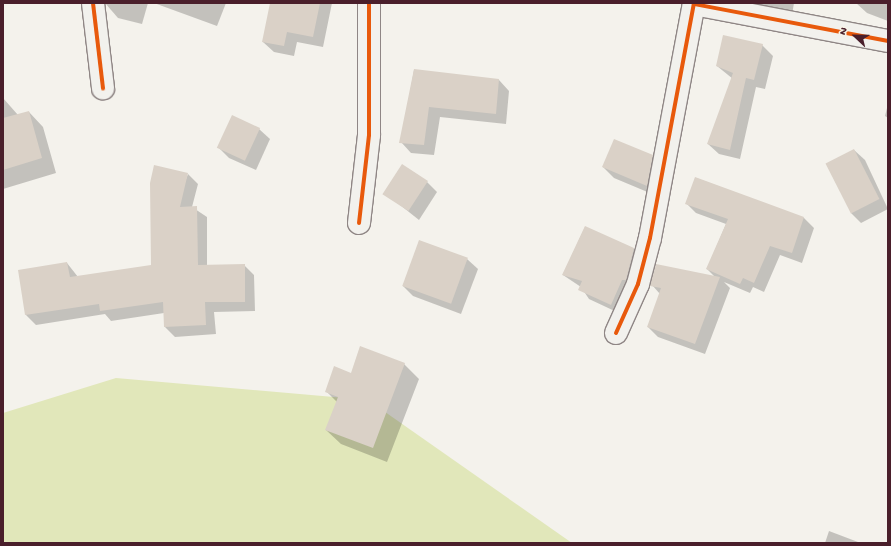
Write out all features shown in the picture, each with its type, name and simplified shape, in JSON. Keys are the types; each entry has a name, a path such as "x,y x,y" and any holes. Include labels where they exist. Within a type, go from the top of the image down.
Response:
{"street":[{"path":"93,3 103,88"},
{"path":"359,223 368,135 369,3"},
{"path":"616,333 638,284 650,238 694,3 888,41"}],"green space":[{"path":"116,378 368,400 572,543 3,543 3,413"}],"building":[{"path":"270,3 320,3 313,37 287,32 284,46 262,42"},
{"path":"723,35 763,44 754,80 746,78 730,150 707,144 733,73 716,66"},
{"path":"414,69 499,79 496,114 429,107 424,145 399,143"},
{"path":"29,111 42,158 3,170 3,118"},
{"path":"232,115 260,128 245,161 217,148"},
{"path":"614,139 653,155 647,186 602,167"},
{"path":"854,149 879,199 851,213 825,164"},
{"path":"402,164 428,181 408,211 382,194"},
{"path":"154,165 188,173 180,207 197,206 198,265 245,264 245,302 205,302 206,325 164,327 163,302 100,311 99,304 25,315 18,270 67,262 70,277 151,265 150,183"},
{"path":"695,177 804,217 792,253 770,246 754,283 743,278 740,284 706,269 728,219 685,204"},
{"path":"585,226 634,248 626,280 622,280 611,305 578,290 582,281 562,275"},
{"path":"419,240 468,258 451,304 402,286"},
{"path":"656,264 720,277 695,344 647,327 661,288 650,286"},
{"path":"360,346 405,363 373,448 325,430 338,397 325,392 334,366 351,373"}],"cycle path":[{"path":"93,3 103,88"},
{"path":"359,223 369,135 369,3"},
{"path":"616,333 638,284 650,238 694,3"},
{"path":"694,4 888,41"}]}
